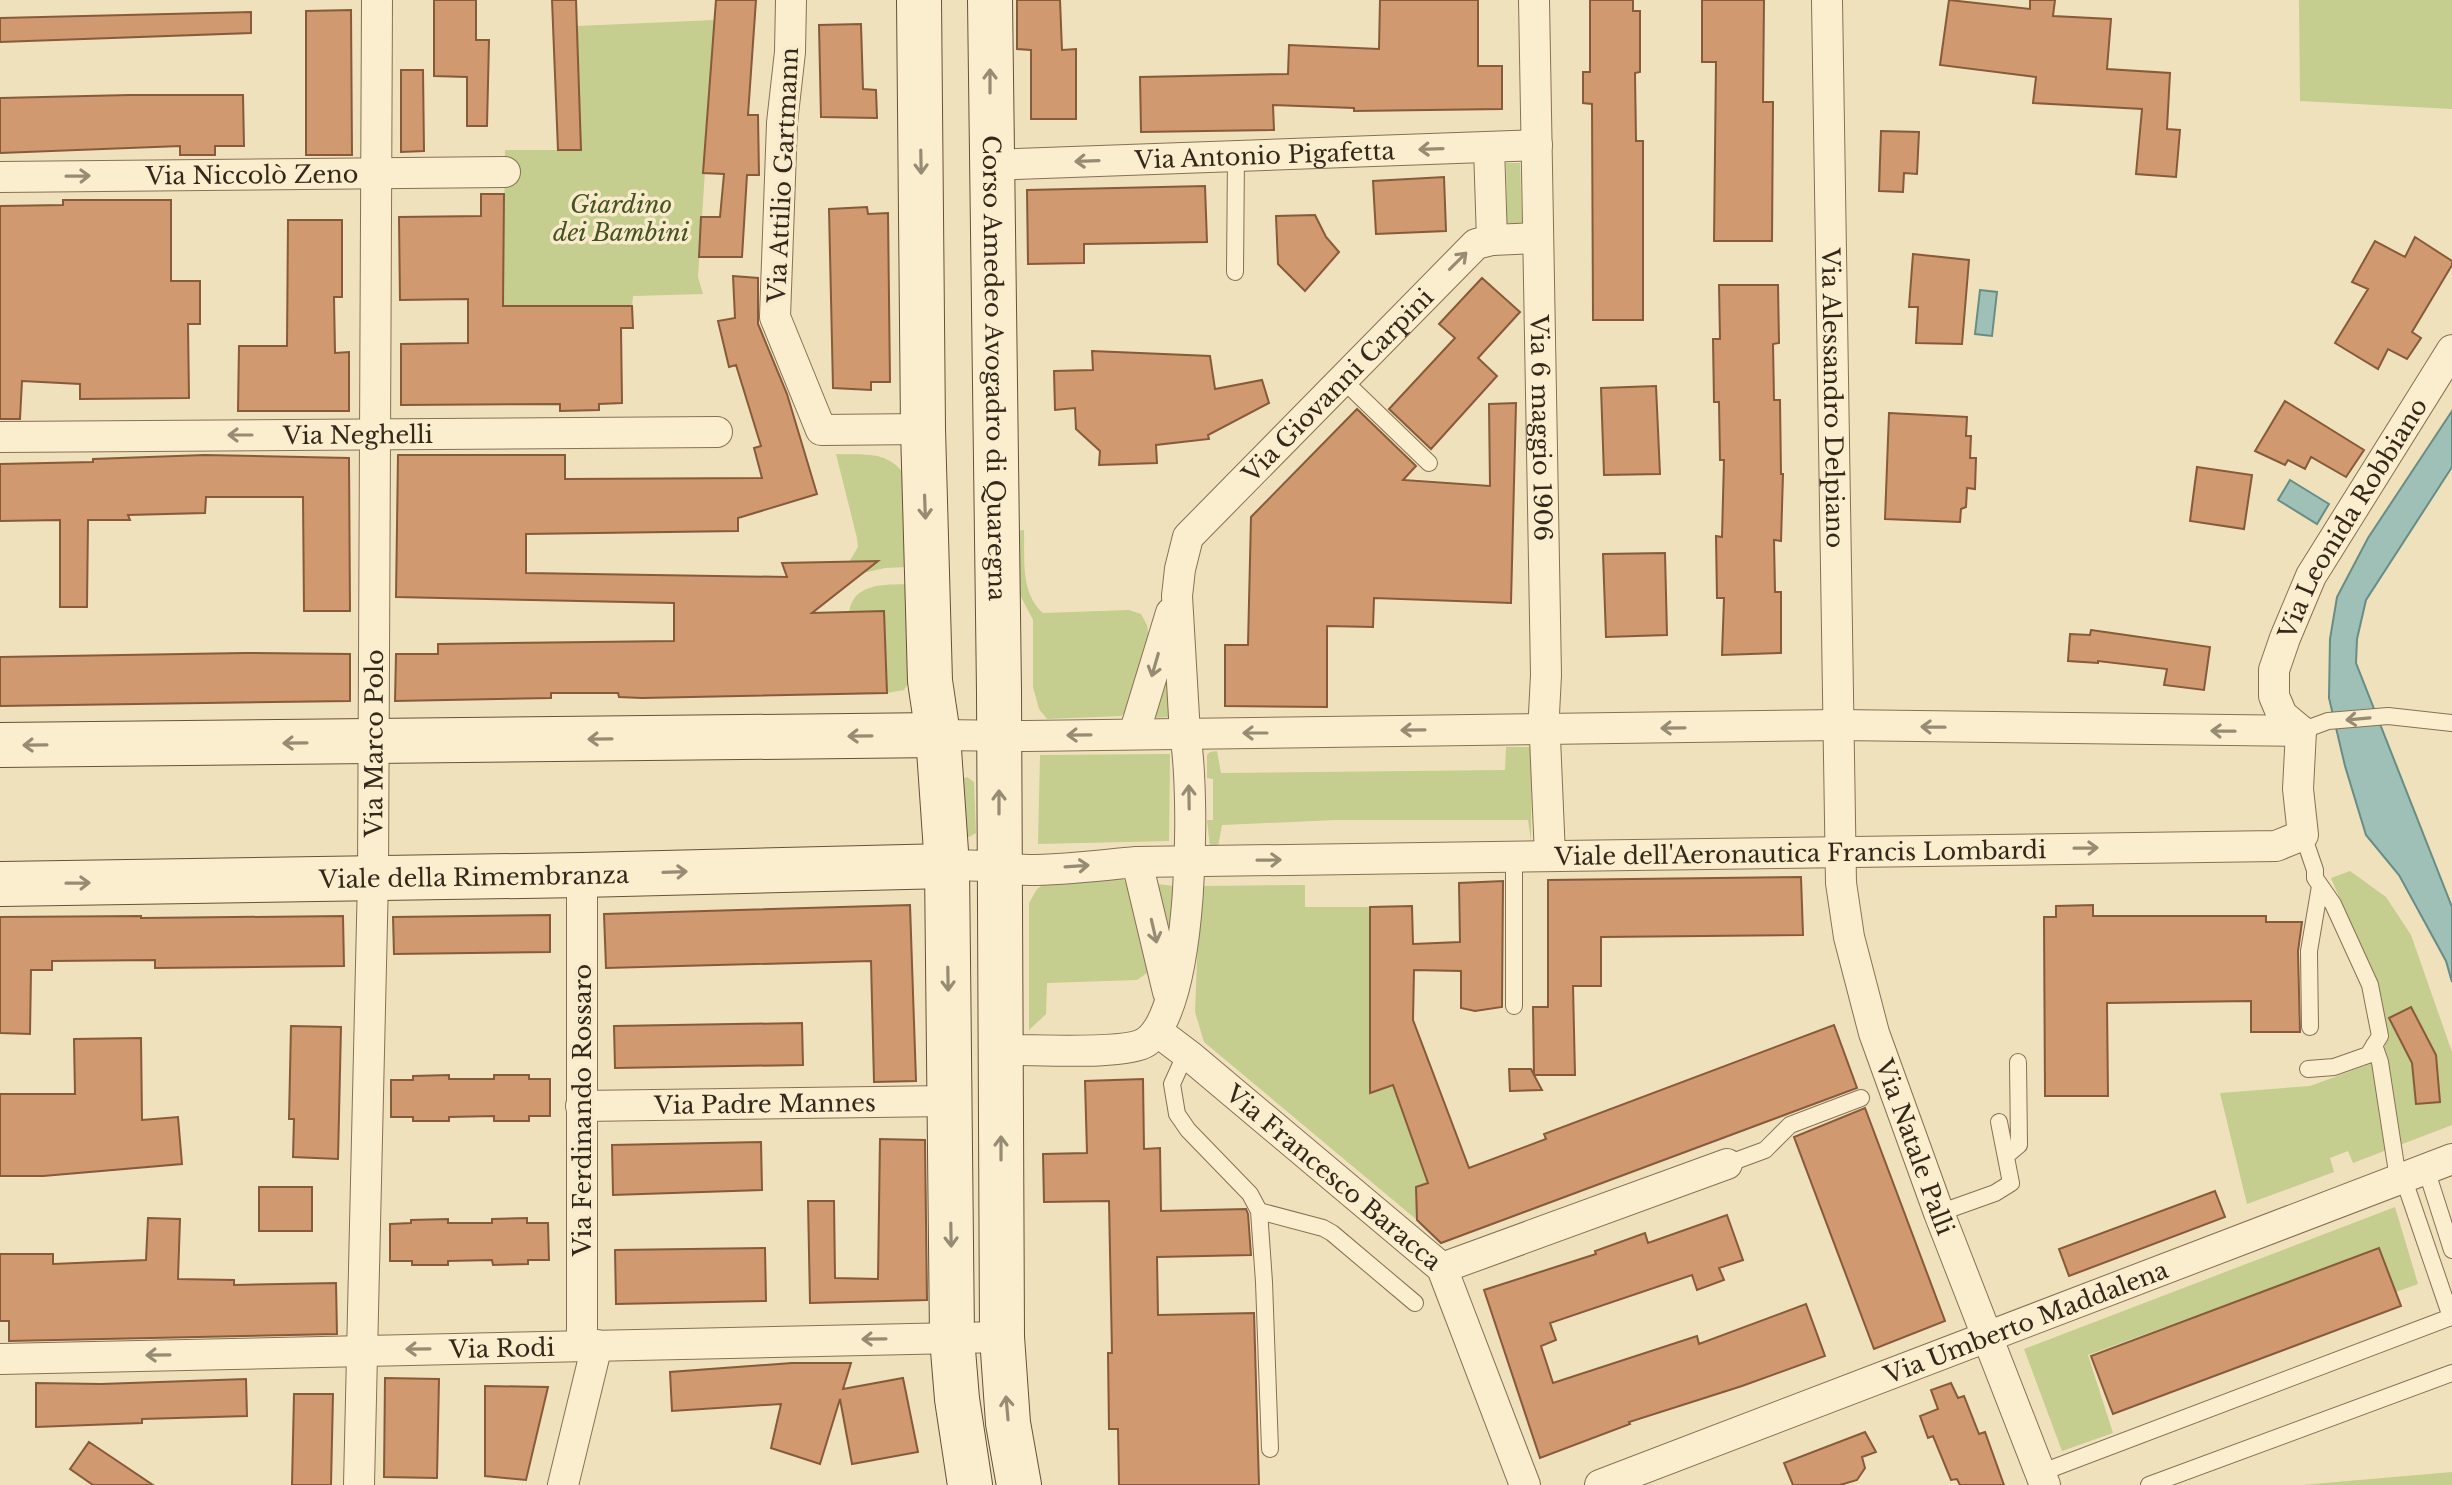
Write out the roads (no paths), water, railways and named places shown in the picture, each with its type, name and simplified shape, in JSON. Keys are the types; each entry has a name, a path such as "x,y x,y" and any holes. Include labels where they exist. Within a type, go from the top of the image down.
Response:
{"main road":[{"path":"919,0 923,429 930,681 938,735 947,866 952,1338 957,1399 970,1485"},
{"name":"Corso Amedeo Avogadro di Quaregna","path":"990,0 1000,1050"},
{"path":"0,745 938,735"},
{"name":"Viale della Rimembranza","path":"0,884 947,866"},
{"path":"1000,1050 1002,1337 1008,1423 1019,1485"}],"street":[{"name":"Via Marco Polo","path":"359,1485 373,878 377,0"},
{"name":"Via Attilio Gartmann","path":"791,0 790,52 782,123 775,317 821,430 923,429"},
{"name":"Via 6 maggio 1906","path":"1534,0 1545,730 1550,856"},
{"name":"Via Alessandro Delpiano","path":"1827,0 1841,794"},
{"name":"Via Antonio Pigafetta","path":"991,165 1537,145"},
{"path":"1489,147 1492,240"},
{"name":"Via Niccolò Zeno","path":"0,177 505,172"},
{"name":"Via Giovanni Carpini","path":"1177,596 1188,537 1476,244 1492,240 1537,238"},
{"name":"Via Leonida Robbiano","path":"2314,726 2282,715 2274,696 2274,670 2311,576 2452,350"},
{"name":"Via Neghelli","path":"0,437 717,432"},
{"path":"1134,734 1177,596"},
{"path":"1000,1050 1118,1050 1143,1045 1158,1032 1166,1016 1180,962 1191,861 1189,755 1185,734 1177,596"},
{"path":"938,735 1839,725 2314,726 2298,789 2303,835"},
{"name":"Via Natale Palli","path":"1841,794 1841,883 1849,937 1874,1033 1939,1213 2043,1479"},
{"name":"Viale dell'Aeronautica Francis Lombardi","path":"947,866 975,863 1032,870 1137,862 2276,846 2303,835"},
{"path":"1137,862 1170,999"},
{"name":"Via Ferdinando Rossaro","path":"563,1485 590,1345 581,1106 582,875"},
{"name":"Via Francesco Baracca","path":"1158,1032 1442,1268 1525,1485"},
{"name":"Via Padre Mannes","path":"581,1106 949,1101"},
{"path":"1442,1268 1727,1164"},
{"name":"Via Umberto Maddalena","path":"1600,1485 2430,1169"},
{"name":"Via Rodi","path":"0,1359 1002,1337"}],"lane":[{"path":"1235,272 1236,156"},
{"path":"1342,379 1429,463"},
{"path":"2314,726 2388,716 2452,723"},
{"path":"2303,835 2315,878 2333,904 2370,985 2380,1036 2368,1055 2334,1067 2308,1069"},
{"path":"1514,857 1514,1006"},
{"path":"2310,1027 2309,951 2320,886"},
{"path":"2374,1045 2430,1169 2452,1250"},
{"path":"1186,1053 1172,1084 1172,1099 1177,1114 1188,1130 1250,1194 1259,1211 1270,1449"},
{"path":"2006,1156 2019,1145 2018,1062"},
{"path":"1727,1164 1765,1150 1790,1125 1861,1098"},
{"path":"1939,1213 1995,1193 2011,1183 1999,1122"},
{"path":"2043,1479 2451,1317 2430,1169"},
{"path":"1259,1211 1332,1233 1415,1303"},
{"path":"2149,1485 2452,1373"}],"water":[{"path":"1980,290 1997,292 1992,336 1975,334"},
{"path":"2452,411 2452,467 2366,600 2357,639 2356,663 2452,907 2452,982 2446,961 2399,875 2366,835 2329,698 2330,639 2337,597 2368,538"},
{"path":"2290,480 2329,504 2317,524 2278,500"}],"park label":[{"name":"Giardino dei Bambini","path":"621,218"}]}
